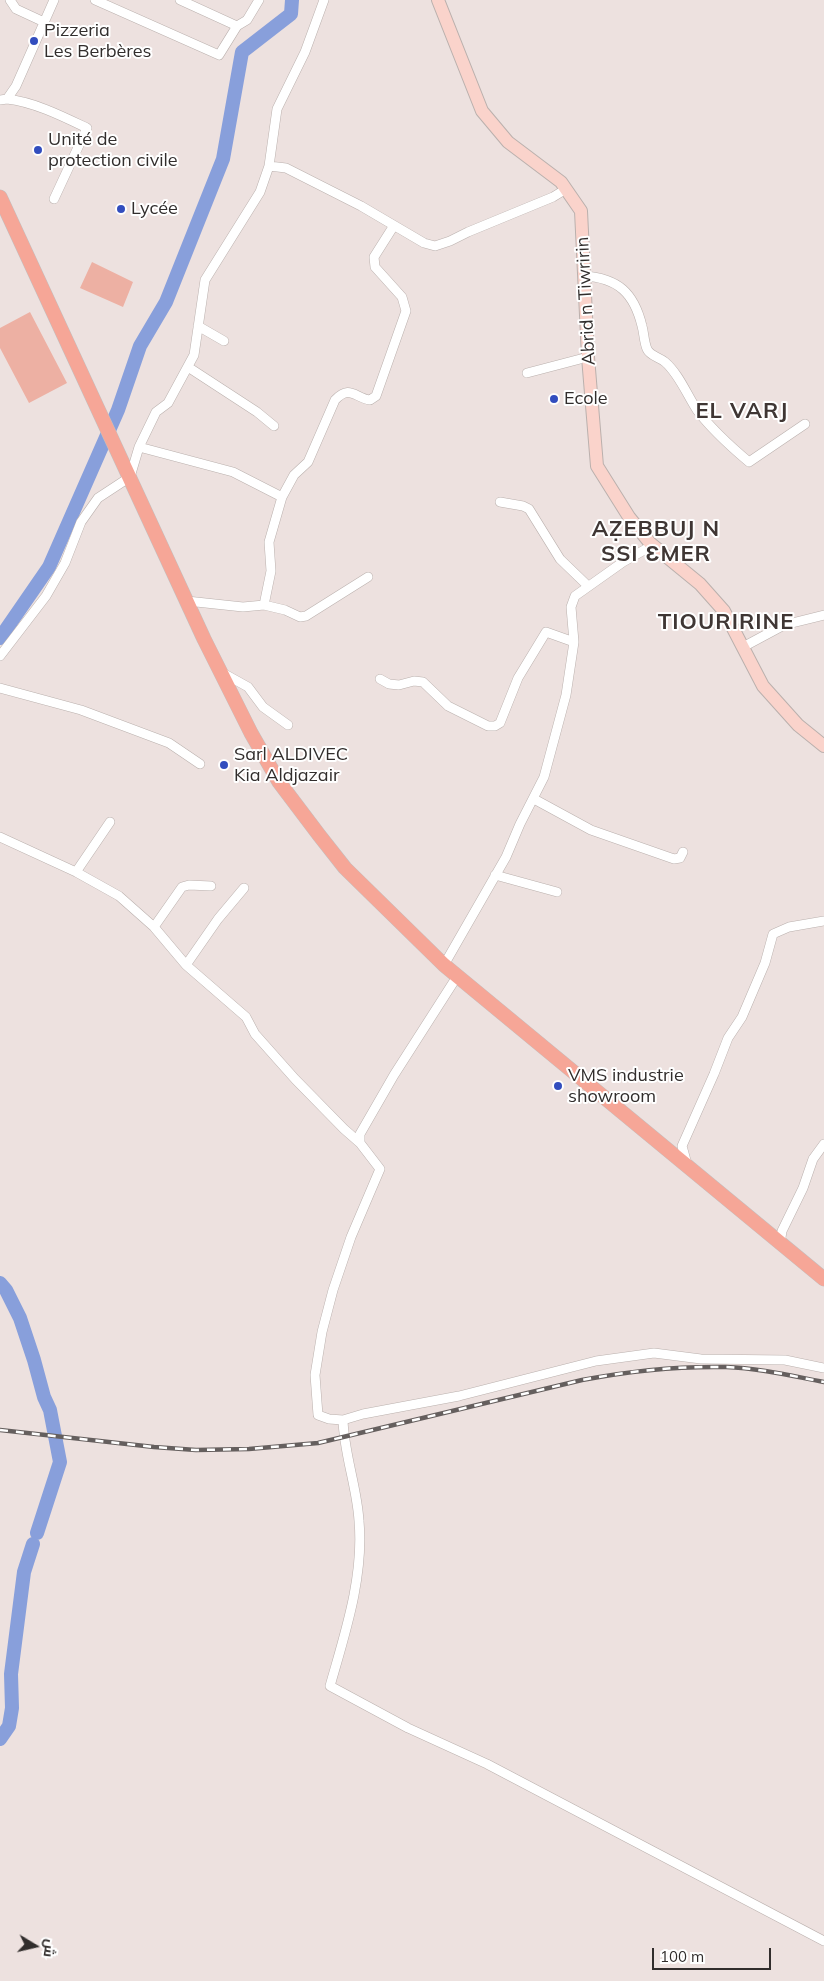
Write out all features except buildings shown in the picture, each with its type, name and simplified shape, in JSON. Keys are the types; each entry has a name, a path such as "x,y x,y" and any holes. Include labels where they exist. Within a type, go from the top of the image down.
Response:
{"main road":[{"path":"0,197 221,672 264,758 279,782 319,835 345,868 444,965 824,1279"}],"street":[{"path":"10,0 16,8 44,22"},
{"path":"3,100 16,86 54,0"},
{"path":"94,0 220,56 237,26 247,20 259,0"},
{"path":"180,0 237,26"},
{"path":"0,656 46,596 65,563 81,522 98,498 130,477 139,447 156,412 168,403 194,355 205,280 260,192 269,166 277,109 305,52 324,0"},
{"name":"Abrid n Tiwririn","path":"438,0 482,111 508,142 561,182 581,211 588,357 597,466 629,517 653,545 700,584 724,611 763,686 798,725 824,746"},
{"path":"3,100 15,100 64,117 86,128 54,199"},
{"path":"269,166 286,168 361,206 393,227 424,243 435,246 450,242 468,232 553,197 566,189"},
{"path":"264,605 271,571 269,542 282,498 294,475 308,462 340,394 352,392 370,400 376,396 406,311 402,297 376,267 374,262 374,257 393,227"},
{"path":"584,276 600,277 614,282 627,293 637,307 647,349 664,362 698,410 721,437 749,462 805,424"},
{"path":"198,326 224,341"},
{"path":"527,373 588,357"},
{"path":"188,367 257,412 274,426"},
{"path":"139,447 233,472 282,498"},
{"path":"500,502 523,506 529,509 560,558 588,586"},
{"path":"444,965 495,875 544,777 566,695 574,642 571,607 575,596 623,562 653,545"},
{"path":"187,602 244,607 264,605 285,610 300,617 306,616 368,577"},
{"path":"743,648 784,625 824,614"},
{"path":"380,679 389,684 414,681 423,682 448,706 488,726 495,726 500,723 518,678 546,632 574,642"},
{"path":"221,672 248,687 263,707 288,725"},
{"path":"0,688 81,710 169,743 200,764"},
{"path":"534,799 591,830 674,859 680,858 682,852"},
{"path":"76,872 110,822"},
{"path":"0,837 76,872 119,896 154,927 186,965 246,1017 256,1034 295,1079 360,1144 380,1169 351,1237 332,1290 322,1332 315,1375 318,1415 329,1419 343,1420 459,1396 596,1361 654,1353 701,1359 785,1360 824,1368"},
{"path":"495,875 557,892"},
{"path":"154,927 182,887 189,885 211,886"},
{"path":"186,965 218,919 244,888"},
{"path":"687,1164 682,1146 728,1038 742,1017 765,963 773,934 790,928 824,921"},
{"path":"360,1144 360,1134 370,1114 458,975"},
{"path":"780,1244 782,1231 803,1188 813,1159 824,1144"},
{"path":"343,1420 360,1522 359,1556 353,1603 330,1686 408,1728 487,1764 824,1941"}],"shaded area":[{"path":"92,262 133,282 123,307 80,288"},
{"path":"30,312 67,383 29,403 0,348 0,328"}],"waterway":[{"path":"0,638 49,567 118,410 140,346 166,302 223,159 242,52 291,14 292,0"},
{"path":"0,1283 6,1290 20,1318 44,1397 50,1410 60,1462 37,1533"},
{"path":"0,1739 9,1726 12,1708 11,1674 24,1572 33,1544"}],"railway":[{"path":"0,1430 154,1447 196,1450 249,1449 318,1443 582,1380 617,1374 671,1368 726,1367 763,1371 824,1382"}],"place":[{"name":"Pizzeria Les Berbères","path":"34,41"},
{"name":"Unité de protection civile","path":"38,150"},
{"name":"Lycée","path":"121,209"},
{"name":"Ecole","path":"554,399"},
{"name":"Sarl ALDIVEC Kia Aldjazair","path":"224,765"},
{"name":"VMS industrie showroom","path":"558,1086"}],"district":[{"name":"EL VARJ","path":"742,411"},
{"name":"AẒEBBUJ N SSI ƐMER","path":"656,542"},
{"name":"TIOURIRINE","path":"726,622"}]}
